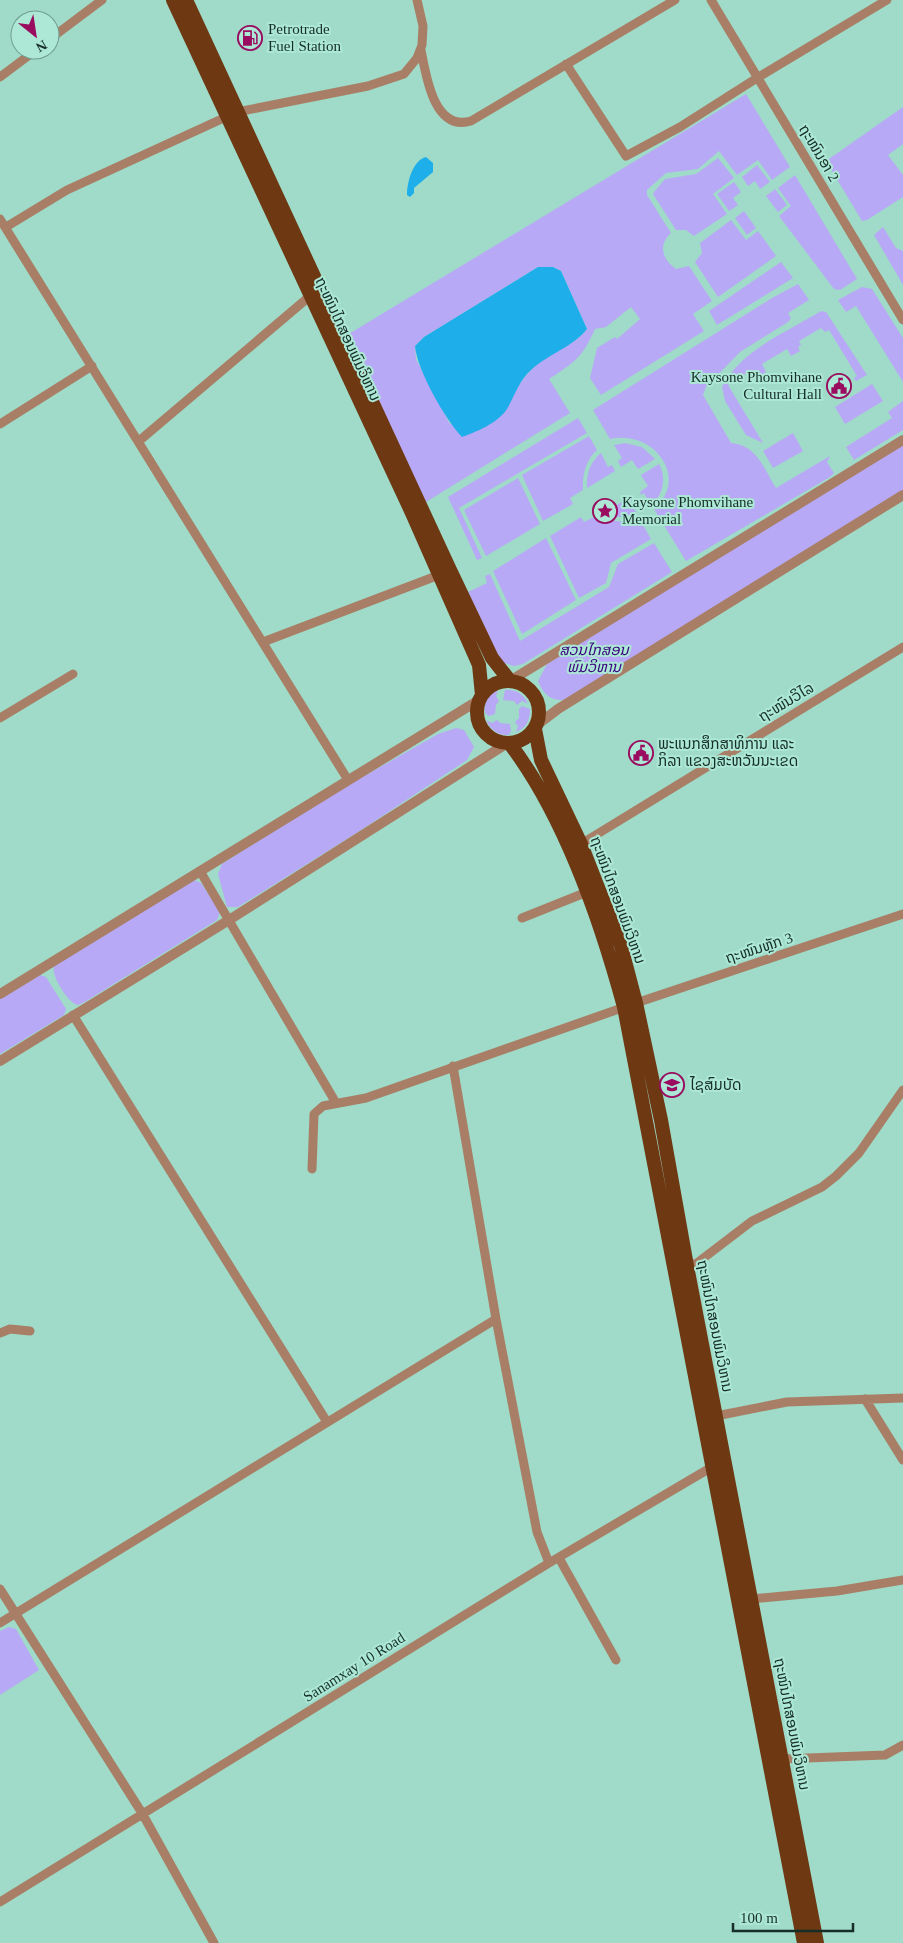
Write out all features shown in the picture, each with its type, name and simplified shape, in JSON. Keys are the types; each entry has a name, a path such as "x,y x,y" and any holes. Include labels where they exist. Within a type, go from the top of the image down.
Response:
{"highway":[{"name":"ຖະໜົນໄກສອນພົມວິຫານ","path":"172,0 232,115 447,582 479,664 480,698"},
{"name":"ຖະໜົນໄກສອນພົມວິຫານ","path":"186,0 232,115 310,296 447,582 492,658 510,681"},
{"path":"510,681 526,686 535,695 540,713 536,727 526,738 508,744 494,741 481,729 476,712 480,698 494,684 510,681"},
{"name":"ຖະໜົນໄກສອນພົມວິຫານ","path":"536,727 541,760 580,844 621,946 630,1005 718,1464 804,1943"},
{"name":"ຖະໜົນໄກສອນພົມວິຫານ","path":"508,744 532,775 569,850 630,1005"},
{"name":"ຖະໜົນໄກສອນພົມວິຫານ","path":"664,1177 687,1266 716,1416 718,1464 751,1599 817,1943"}],"street":[{"path":"60,32 102,0"},
{"path":"417,0 423,26 421,50 426,78 440,108 450,121 461,124 471,120 675,0"},
{"name":"ຖະໜົນອາ 2","path":"710,0 903,320"},
{"path":"566,64 626,156 680,127 887,0"},
{"path":"6,227 67,190 232,115 395,79 410,69 421,50"},
{"path":"1,74 21,60"},
{"path":"0,219 348,780"},
{"path":"139,441 310,296"},
{"path":"0,424 92,366"},
{"path":"510,681 903,440"},
{"path":"536,727 558,709 903,495"},
{"path":"263,642 447,582"},
{"name":"ຖະໜົນວິໄລ","path":"580,844 903,647"},
{"path":"0,718 73,674"},
{"path":"0,994 480,698"},
{"path":"0,1061 508,744"},
{"path":"200,871 336,1103"},
{"path":"522,918 586,892"},
{"name":"ຖະໜົນຫຼັກ 3","path":"312,1169 314,1114 323,1106 366,1098 630,1005 903,914"},
{"path":"73,1015 327,1422"},
{"path":"454,1066 496,1319 537,1532 549,1564"},
{"path":"687,1266 697,1263 752,1221 822,1187 859,1153 903,1090"},
{"path":"0,1623 496,1319"},
{"path":"0,1333 10,1329 30,1331"},
{"path":"865,1398 903,1460"},
{"path":"716,1416 787,1402 903,1398"},
{"name":"Sanamxay 10 Road","path":"0,1902 549,1564 718,1464"},
{"path":"559,1558 616,1660"},
{"path":"751,1599 837,1591 903,1580"},
{"path":"0,1589 142,1813 214,1943"},
{"path":"782,1759 885,1756 903,1744"}],"green space":[{"path":"746,94 790,167 772,180 758,160 737,175 719,151 698,169 666,173 647,190 647,195 671,233 664,242 663,247 667,261 676,269 689,266 712,301 693,314 704,331 601,395 590,378 597,348 615,337 617,339 640,319 631,307 606,327 595,329 582,353 549,379 570,413 426,502 347,335","holes":["538,267 553,267 561,271 587,329 574,341 535,366 518,386 506,410 450,424 416,359 415,346 424,337"]},
{"path":"903,107 903,144 888,155 903,175 903,197 867,220 862,221 826,161"},
{"path":"718,158 734,178 713,194 727,214 694,236 686,230 676,230 653,194 654,192 665,179 696,174"},
{"path":"757,165 770,182 760,189 755,181 748,186 742,177"},
{"path":"795,175 857,279 840,290 834,289 779,216 791,206 778,188"},
{"path":"734,182 741,192 733,198 738,205 729,211 717,194"},
{"path":"775,189 787,205 778,212 766,196"},
{"path":"744,211 756,228 747,235 735,218"},
{"path":"731,220 746,240 758,231 776,256 718,297 695,262 702,253 700,243"},
{"path":"883,227 896,248 903,251 903,285 874,235"},
{"path":"781,262 793,278 717,325 709,311"},
{"path":"798,284 809,300 788,313 791,318 788,322 740,352 706,387 703,395 731,443 747,448 754,453 776,488 830,456 827,462 834,473 686,561 654,509 664,497 669,484 668,471 662,459 653,449 641,441 626,438 610,439 593,410 772,298"},
{"path":"862,287 872,289 903,338 903,382 856,306 846,312 838,300"},
{"path":"821,311 826,312 867,375 856,381 854,378 857,376 829,330 825,332 821,328 799,341 801,345 798,347 800,351 791,356 787,349 762,364 766,372 753,380 748,372 728,385 763,443 746,435 725,401 722,387 730,374 753,352"},
{"path":"872,384 883,401 845,424 835,407"},
{"path":"903,401 903,430 854,460 846,447 892,418 888,412"},
{"path":"578,418 587,433 459,508 482,558 477,560 448,497"},
{"path":"793,433 803,451 773,468 763,451"},
{"path":"589,436 597,450 590,458 586,468 583,490 570,498 573,504 543,521 522,475"},
{"path":"625,443 642,447 655,459 638,469 632,460 621,467 618,461 622,458 614,445"},
{"name":"ສວນໄກສອນ ພົມວິຫານ","path":"903,443 903,491 567,699 557,700 545,693 538,681 547,664"},
{"path":"601,453 608,467 612,465 615,471 587,488 587,478 590,469 594,460"},
{"path":"659,464 663,475 661,492 651,506 644,493 641,495 640,492 648,486 641,475"},
{"path":"518,478 540,524 486,556 464,510"},
{"path":"632,496 634,499 630,501 637,514 619,517 605,512"},
{"path":"598,515 618,521 629,521 639,518 651,539 611,563 606,583 579,598 550,536 581,517 584,522"},
{"path":"546,538 576,600 522,634 493,571"},
{"path":"654,543 672,572 523,664 514,666 501,662 468,592 487,583 485,576 490,574 520,641 609,587 618,564"},
{"path":"498,690 496,696 499,701 496,705 495,714 489,716 485,713 486,702"},
{"path":"505,690 513,690 519,693 528,704 522,701 517,705 514,701 503,700"},
{"path":"522,706 530,709 529,717 527,724 516,732 518,726 515,722 519,718 519,709"},
{"path":"486,720 492,723 497,720 500,723 510,724 511,731 509,735 495,732"},
{"path":"456,728 464,730 474,747 467,760 358,832 238,907 227,907 218,874 222,864 333,794 438,734"},
{"path":"194,880 201,883 220,912 217,920 83,1003 78,1005 74,1003 65,994 55,976 54,966"},
{"path":"40,975 46,977 66,1009 64,1015 0,1054 0,999"},
{"path":"9,1627 16,1629 39,1670 0,1695 0,1631"}],"water":[{"path":"426,157 433,163 433,172 414,188 414,193 410,197 407,195 407,190 414,167 421,159"},
{"path":"538,267 553,267 561,271 587,329 575,341 545,359 527,374 520,383 507,409 498,419 480,430 462,437 448,419 426,381 415,346 424,337"}],"place":[{"name":"Petrotrade Fuel Station","path":"250,38"},
{"name":"Kaysone Phomvihane Cultural Hall","path":"839,386"},
{"name":"Kaysone Phomvihane Memorial","path":"605,511"},
{"name":"ພະແນກສຶກສາທິການ ແລະ ກິລາ ແຂວງສະຫວັນນະເຂດ","path":"641,753"},
{"name":"ໄຊສົມບັດ","path":"672,1085"}]}
